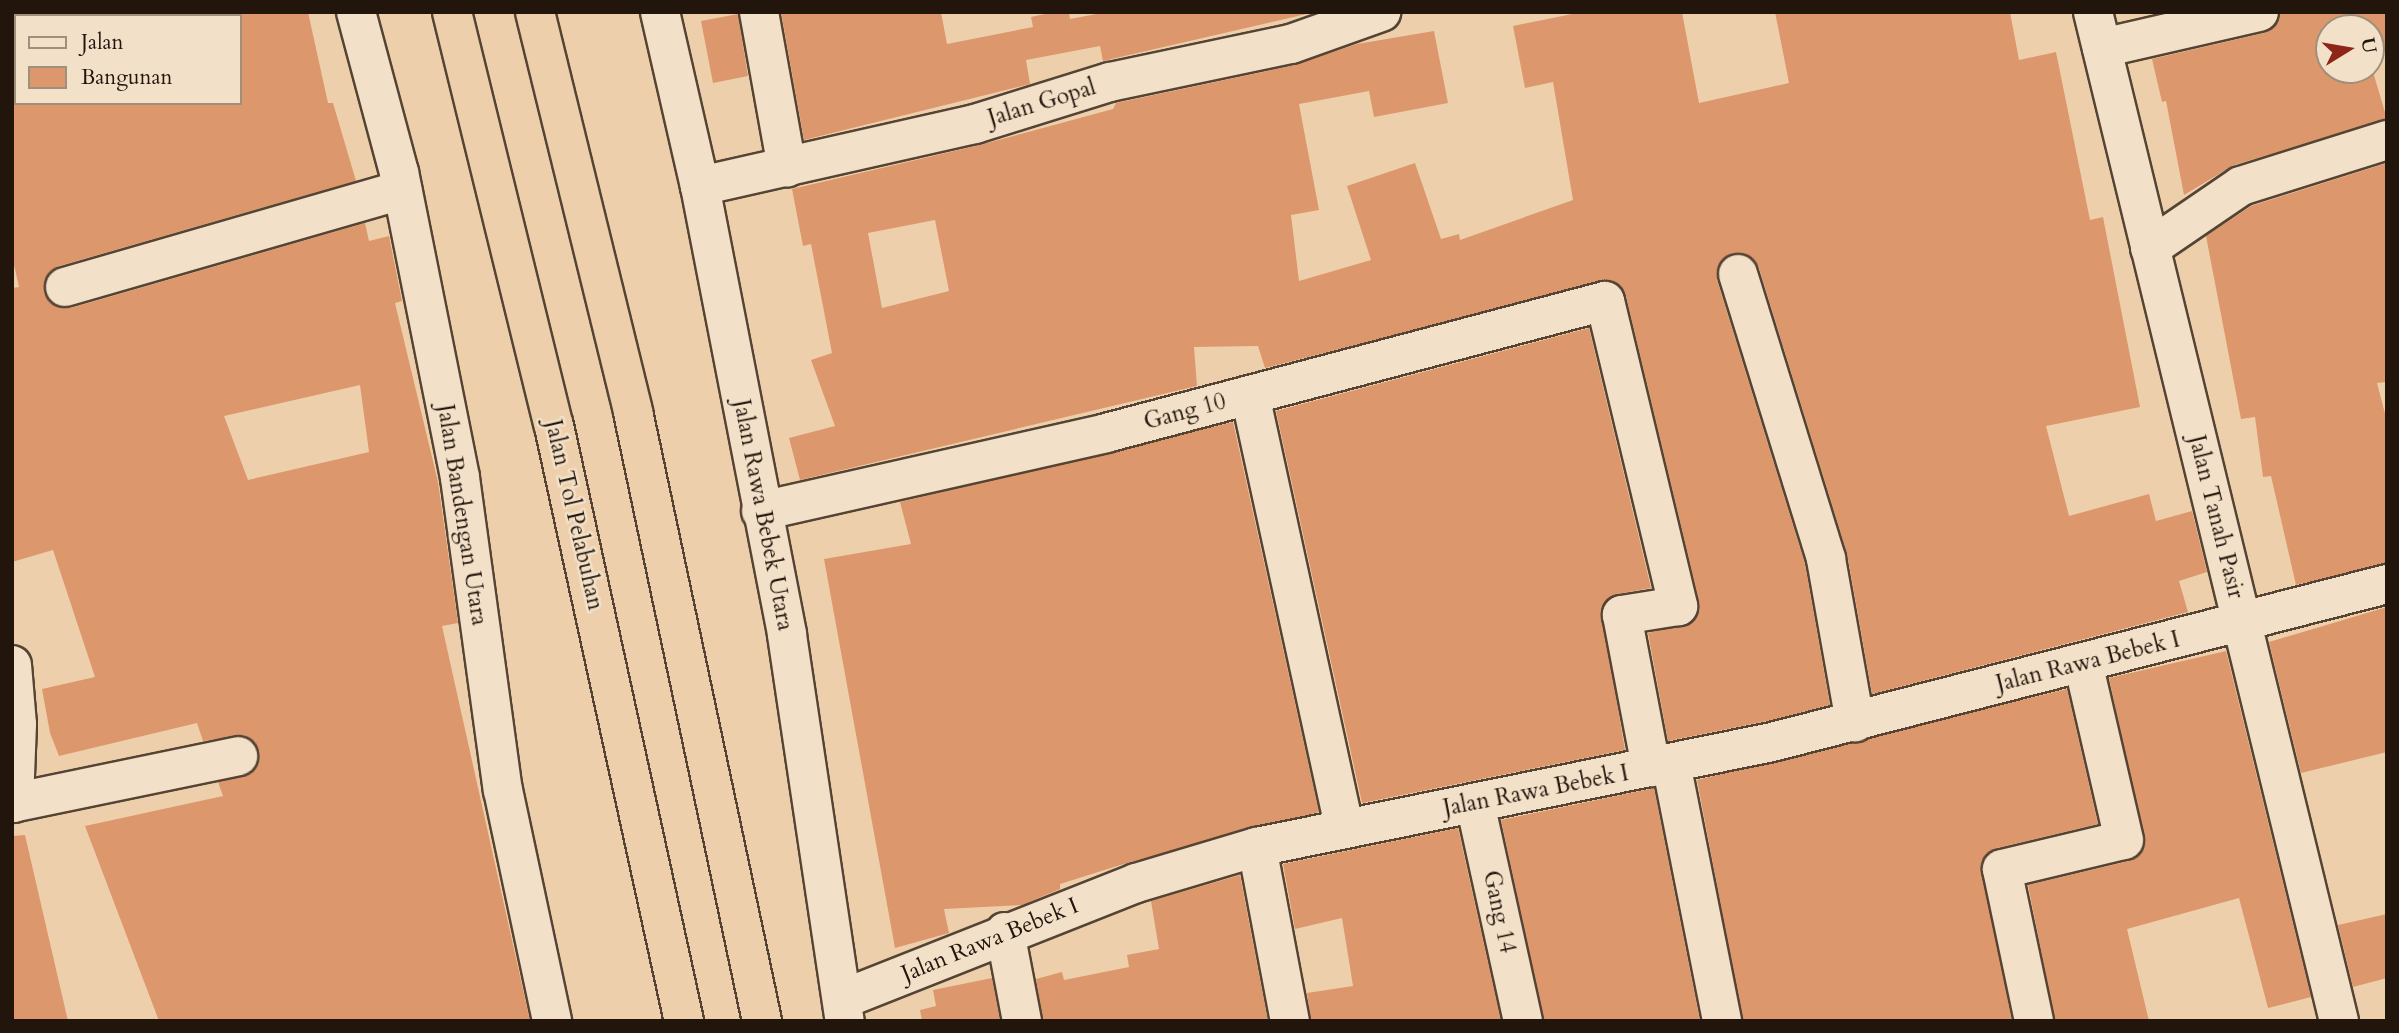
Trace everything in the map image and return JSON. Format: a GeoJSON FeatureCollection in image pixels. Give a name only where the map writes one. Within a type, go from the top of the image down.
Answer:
{"type":"FeatureCollection","features":[{"type":"Feature","properties":{"kind":"highway","name":"Jalan Tol Pelabuhan"},"geometry":{"type":"LineString","coordinates":[[452,12],[554,426],[684,1021]]}},
{"type":"Feature","properties":{"kind":"highway"},"geometry":{"type":"LineString","coordinates":[[535,12],[633,412],[762,1021]]}},
{"type":"Feature","properties":{"kind":"street","name":"Jalan Bandengan Utara"},"geometry":{"type":"LineString","coordinates":[[356,12],[402,190],[460,478],[503,790],[552,1021]]}},
{"type":"Feature","properties":{"kind":"street","name":"Jalan Rawa Bebek Utara"},"geometry":{"type":"LineString","coordinates":[[660,12],[700,187],[787,635],[844,1010]]}},
{"type":"Feature","properties":{"kind":"street"},"geometry":{"type":"LineString","coordinates":[[759,12],[787,168]]}},
{"type":"Feature","properties":{"kind":"street","name":"Jalan Gopal"},"geometry":{"type":"LineString","coordinates":[[700,187],[975,124],[1110,82],[1291,44],[1381,12]]}},
{"type":"Feature","properties":{"kind":"street"},"geometry":{"type":"LineString","coordinates":[[2098,30],[2259,12]]}},
{"type":"Feature","properties":{"kind":"street","name":"Jalan Tanah Pasir"},"geometry":{"type":"LineString","coordinates":[[2098,30],[2339,1021]]}},
{"type":"Feature","properties":{"kind":"street"},"geometry":{"type":"LineString","coordinates":[[2150,248],[2241,186],[2387,140]]}},
{"type":"Feature","properties":{"kind":"street"},"geometry":{"type":"LineString","coordinates":[[65,287],[402,190]]}},
{"type":"Feature","properties":{"kind":"street"},"geometry":{"type":"LineString","coordinates":[[1738,274],[1826,559],[1855,722]]}},
{"type":"Feature","properties":{"kind":"street","name":"Gang 10"},"geometry":{"type":"LineString","coordinates":[[761,511],[1250,395],[1605,301],[1678,606],[1622,615],[1661,765]]}},
{"type":"Feature","properties":{"kind":"street"},"geometry":{"type":"LineString","coordinates":[[1250,395],[1345,829]]}},
{"type":"Feature","properties":{"kind":"street","name":"Jalan Rawa Bebek I"},"geometry":{"type":"LineString","coordinates":[[844,1010],[1005,932],[1136,883],[1257,848],[1855,722],[2387,584]]}},
{"type":"Feature","properties":{"kind":"street"},"geometry":{"type":"LineString","coordinates":[[2034,1021],[2001,869],[2124,840],[2083,663]]}},
{"type":"Feature","properties":{"kind":"street"},"geometry":{"type":"LineString","coordinates":[[12,665],[18,724],[13,803],[238,756]]}},
{"type":"Feature","properties":{"kind":"street"},"geometry":{"type":"LineString","coordinates":[[1661,765],[1722,1021]]}},
{"type":"Feature","properties":{"kind":"street","name":"Gang 14"},"geometry":{"type":"LineString","coordinates":[[1475,803],[1523,1021]]}},
{"type":"Feature","properties":{"kind":"street"},"geometry":{"type":"LineString","coordinates":[[1257,848],[1290,1021]]}},
{"type":"Feature","properties":{"kind":"street"},"geometry":{"type":"LineString","coordinates":[[1005,932],[1022,1021]]}},
{"type":"Feature","properties":{"kind":"building"},"geometry":{"type":"Polygon","coordinates":[[[240,12],[308,12],[328,103],[333,103],[356,181],[59,266],[49,272],[44,292],[50,303],[71,308],[365,223],[369,241],[389,236],[402,301],[395,303],[438,482],[458,623],[442,626],[530,1021],[159,1021],[85,826],[223,796],[218,782],[252,773],[259,751],[244,735],[203,741],[197,723],[59,756],[50,733],[42,689],[95,677],[53,550],[12,562],[12,288],[19,287],[12,256],[12,103],[242,105],[240,12]],[[360,385],[224,416],[248,480],[369,452],[360,385]]]}},
{"type":"Feature","properties":{"kind":"building"},"geometry":{"type":"Polygon","coordinates":[[[781,12],[941,12],[947,44],[1033,27],[1031,17],[1054,12],[1069,12],[1070,19],[1107,12],[1315,12],[1103,61],[1100,46],[1026,60],[1030,84],[804,140],[781,12]]]}},
{"type":"Feature","properties":{"kind":"building"},"geometry":{"type":"Polygon","coordinates":[[[1582,12],[1682,12],[1699,103],[1789,83],[1775,12],[2010,12],[2019,60],[2056,52],[2090,220],[2103,217],[2140,407],[2046,426],[2069,516],[2149,494],[2156,521],[2192,511],[2207,572],[2179,581],[2188,612],[1872,694],[1847,553],[1759,268],[1742,253],[1722,260],[1717,280],[1805,564],[1830,705],[1767,721],[1668,741],[1648,633],[1692,623],[1699,601],[1626,296],[1610,280],[1265,368],[1258,346],[1194,347],[1197,386],[800,480],[789,438],[835,426],[811,360],[832,353],[811,244],[803,246],[792,189],[980,145],[1113,109],[1116,103],[1295,65],[1357,44],[1434,31],[1448,103],[1374,117],[1369,91],[1299,104],[1319,210],[1291,215],[1299,281],[1371,260],[1347,186],[1415,163],[1441,239],[1459,234],[1460,240],[1573,200],[1553,82],[1525,88],[1513,26],[1582,12]],[[935,220],[868,233],[882,308],[949,291],[935,220]]]}},
{"type":"Feature","properties":{"kind":"building"},"geometry":{"type":"Polygon","coordinates":[[[2280,12],[2387,12],[2385,52],[2385,14],[2315,14],[2315,84],[2377,84],[2387,119],[2234,165],[2184,195],[2166,101],[2162,102],[2152,59],[2264,33],[2274,27],[2280,12]]]}},
{"type":"Feature","properties":{"kind":"building"},"geometry":{"type":"Polygon","coordinates":[[[738,14],[748,76],[713,83],[701,21],[738,14]]]}},
{"type":"Feature","properties":{"kind":"building"},"geometry":{"type":"Polygon","coordinates":[[[2387,163],[2387,382],[2377,383],[2387,421],[2387,563],[2296,585],[2271,476],[2263,477],[2255,417],[2241,419],[2206,236],[2251,206],[2387,163]]]}},
{"type":"Feature","properties":{"kind":"building"},"geometry":{"type":"Polygon","coordinates":[[[1589,328],[1651,588],[1618,594],[1601,608],[1625,750],[1362,803],[1276,411],[1589,328]]]}},
{"type":"Feature","properties":{"kind":"building"},"geometry":{"type":"Polygon","coordinates":[[[1233,422],[1319,812],[1130,862],[1060,884],[1060,889],[1022,905],[944,909],[949,933],[895,948],[824,559],[911,544],[900,502],[1233,422]]]}},
{"type":"Feature","properties":{"kind":"building"},"geometry":{"type":"Polygon","coordinates":[[[2387,607],[2387,752],[2301,773],[2269,642],[2387,607]]]}},
{"type":"Feature","properties":{"kind":"building"},"geometry":{"type":"Polygon","coordinates":[[[2226,651],[2311,997],[2268,1008],[2239,898],[2127,929],[2149,1021],[2055,1021],[2028,885],[2129,861],[2145,846],[2109,678],[2226,651]]]}},
{"type":"Feature","properties":{"kind":"building"},"geometry":{"type":"Polygon","coordinates":[[[2067,689],[2098,824],[1997,848],[1981,863],[2012,1021],[1743,1021],[1697,780],[2067,689]]]}},
{"type":"Feature","properties":{"kind":"building"},"geometry":{"type":"Polygon","coordinates":[[[1654,788],[1700,1021],[1544,1021],[1501,820],[1654,788]]]}},
{"type":"Feature","properties":{"kind":"building"},"geometry":{"type":"Polygon","coordinates":[[[1458,828],[1501,1021],[1311,1021],[1307,993],[1353,986],[1342,918],[1295,929],[1283,864],[1458,828]]]}},
{"type":"Feature","properties":{"kind":"building"},"geometry":{"type":"Polygon","coordinates":[[[25,835],[68,1021],[12,1021],[12,836],[25,835]]]}},
{"type":"Feature","properties":{"kind":"building"},"geometry":{"type":"Polygon","coordinates":[[[1240,875],[1268,1021],[1043,1021],[1036,979],[1062,972],[1064,980],[1129,967],[1127,955],[1159,949],[1151,901],[1240,875]]]}},
{"type":"Feature","properties":{"kind":"building"},"geometry":{"type":"Polygon","coordinates":[[[2387,914],[2387,978],[2353,987],[2338,925],[2387,914]]]}},
{"type":"Feature","properties":{"kind":"building"},"geometry":{"type":"Polygon","coordinates":[[[992,978],[1000,1021],[922,1021],[920,1010],[936,1006],[933,990],[992,978]]]}}]}
